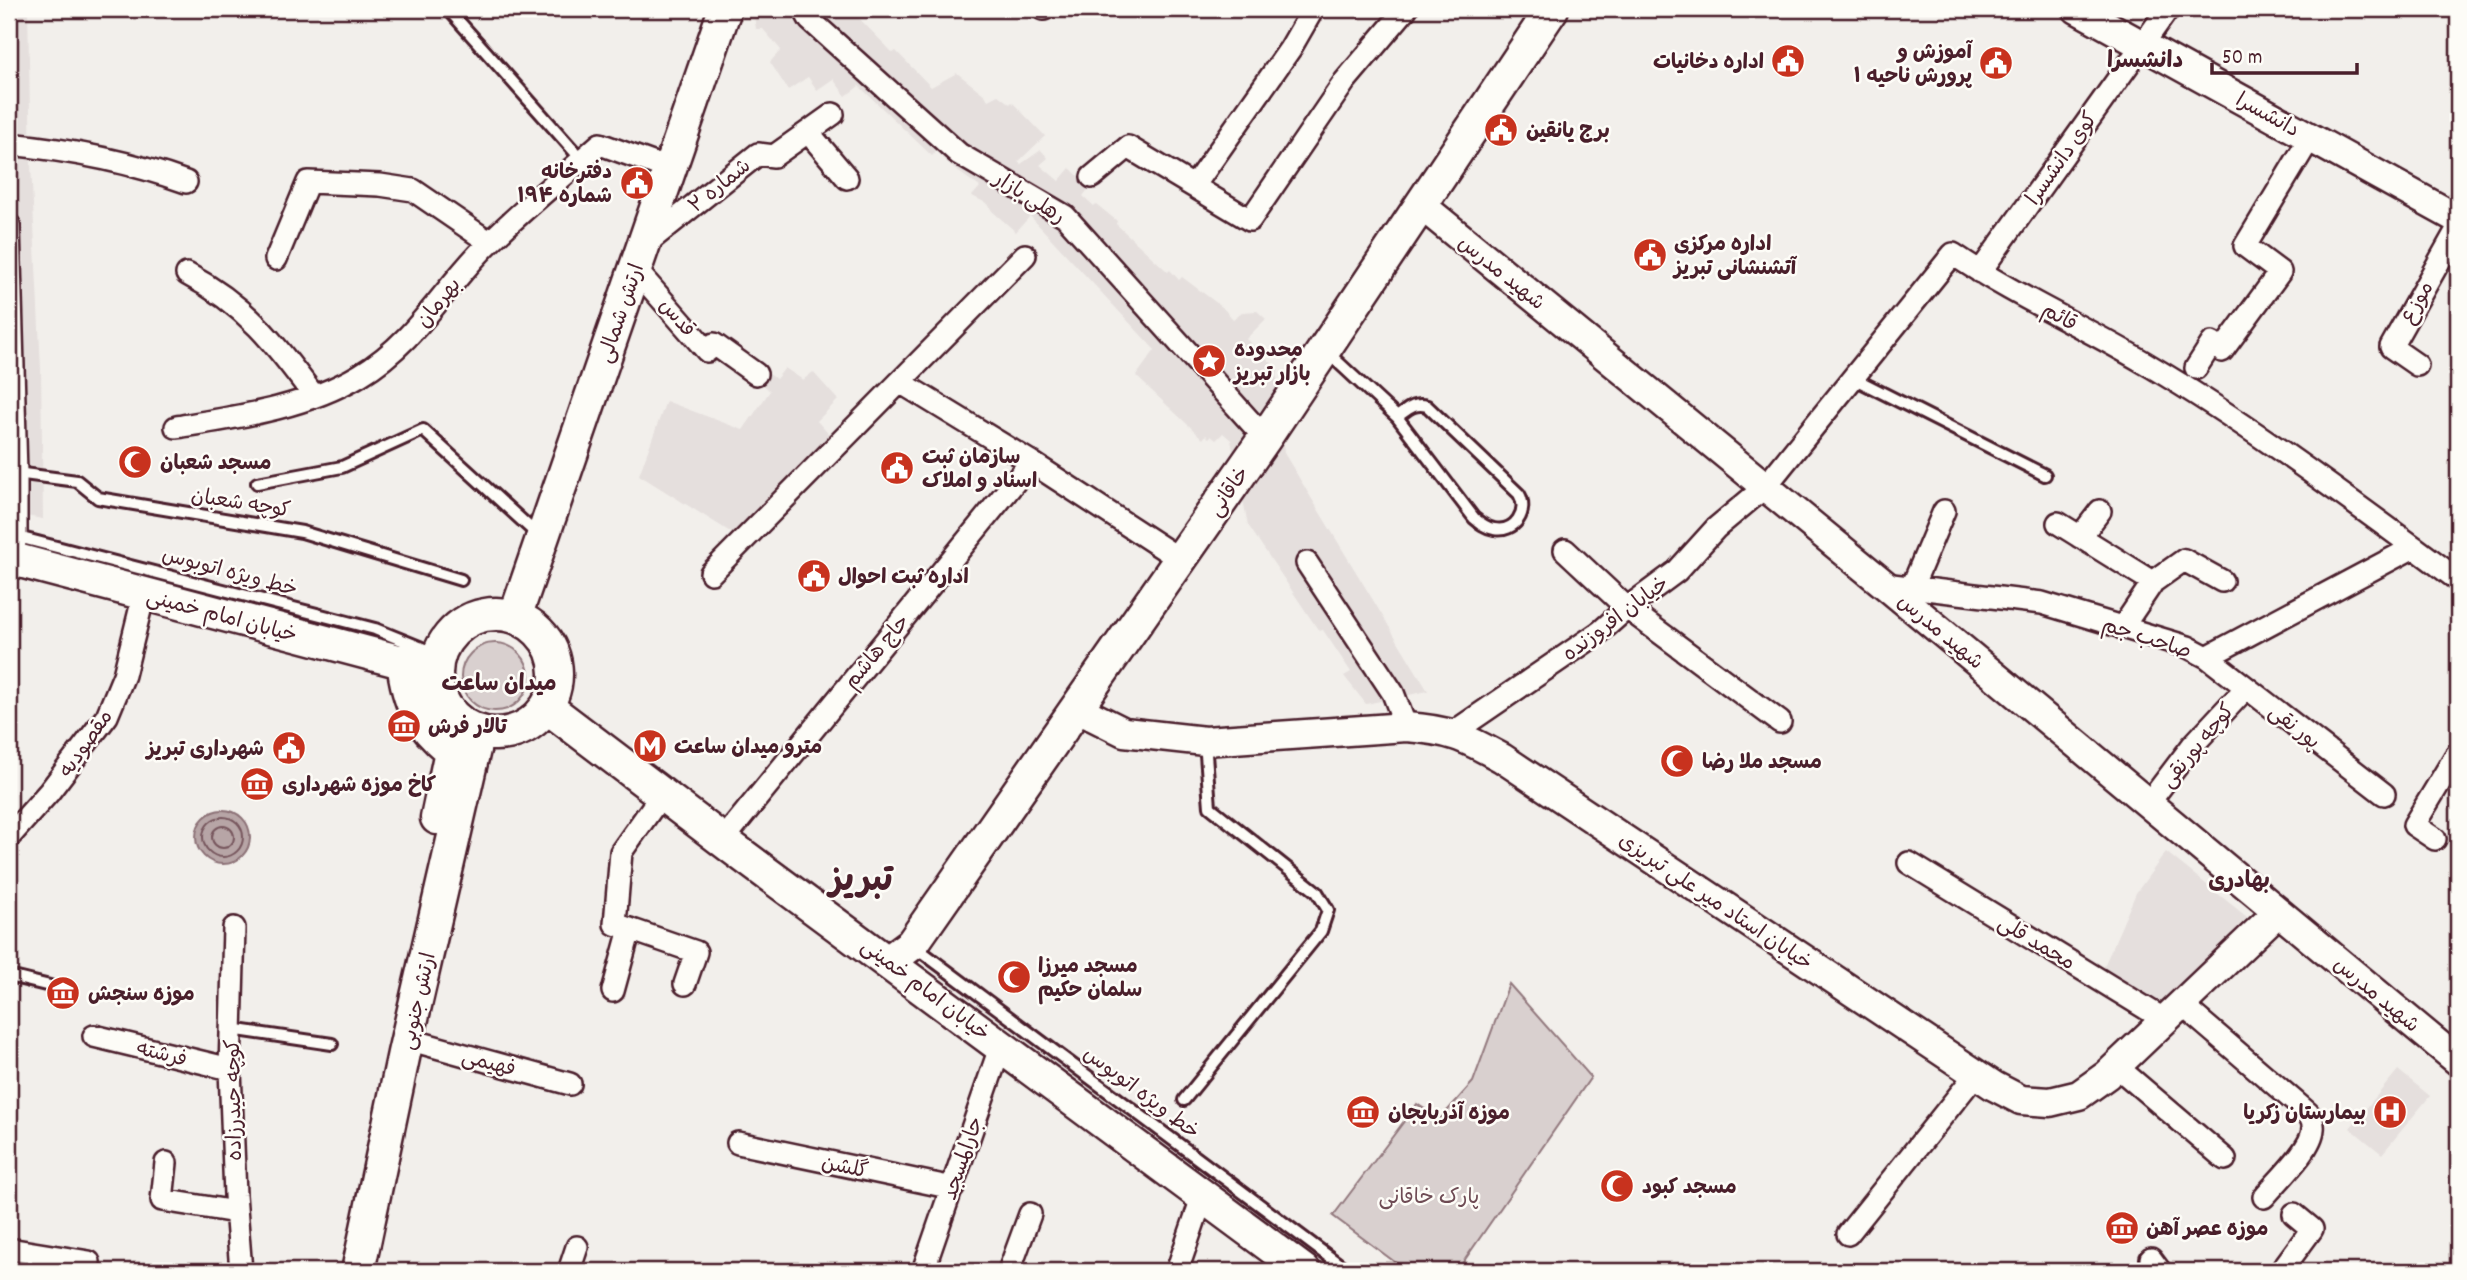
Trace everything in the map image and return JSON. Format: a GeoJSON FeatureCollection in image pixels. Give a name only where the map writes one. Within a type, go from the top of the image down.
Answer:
{"type":"FeatureCollection","features":[{"type":"Feature","properties":{"kind":"main road","name":"ارتش شمالی"},"geometry":{"type":"LineString","coordinates":[[515,617],[724,9]]}},
{"type":"Feature","properties":{"kind":"main road","name":"خاقانی"},"geometry":{"type":"LineString","coordinates":[[901,953],[1078,709],[1181,560],[1325,350],[1552,9]]}},
{"type":"Feature","properties":{"kind":"main road","name":"دانشسرا"},"geometry":{"type":"LineString","coordinates":[[2077,9],[2458,219]]}},
{"type":"Feature","properties":{"kind":"main road","name":"شهید مدرس"},"geometry":{"type":"LineString","coordinates":[[1421,205],[1884,584],[2458,1061]]}},
{"type":"Feature","properties":{"kind":"main road","name":"خیابان امام خمینی"},"geometry":{"type":"LineString","coordinates":[[11,547],[144,594],[403,661],[437,663]]}},
{"type":"Feature","properties":{"kind":"main road"},"geometry":{"type":"LineString","coordinates":[[484,615],[515,617],[530,624],[550,647],[556,662],[554,693],[537,719],[524,728],[509,733],[478,732],[452,715],[443,701],[437,687],[437,663],[446,641],[456,629],[469,621],[484,615]]}},
{"type":"Feature","properties":{"kind":"main road"},"geometry":{"type":"LineString","coordinates":[[403,661],[406,688],[418,718],[434,737],[451,751],[418,912],[426,964]]}},
{"type":"Feature","properties":{"kind":"main road","name":"خیابان امام خمینی"},"geometry":{"type":"LineString","coordinates":[[547,707],[723,840],[901,953],[1001,1045],[1304,1271]]}},
{"type":"Feature","properties":{"kind":"main road","name":"خیابان استاد میر علی تبریزی"},"geometry":{"type":"LineString","coordinates":[[1078,709],[1124,732],[1205,741],[1406,727],[1434,729],[1463,736],[1502,758],[1976,1074],[2021,1100],[2050,1102],[2079,1095],[2116,1066],[2278,912]]}},
{"type":"Feature","properties":{"kind":"main road","name":"ارتش جنوبی"},"geometry":{"type":"LineString","coordinates":[[358,1271],[407,1039],[478,732]]}},
{"type":"Feature","properties":{"kind":"street","name":"رهلی بازار"},"geometry":{"type":"LineString","coordinates":[[804,9],[810,20],[959,154],[1065,216],[1265,438]]}},
{"type":"Feature","properties":{"kind":"street"},"geometry":{"type":"LineString","coordinates":[[1194,186],[1290,49],[1313,9]]}},
{"type":"Feature","properties":{"kind":"street"},"geometry":{"type":"LineString","coordinates":[[1092,177],[1128,147],[1250,220],[1345,81],[1406,9]]}},
{"type":"Feature","properties":{"kind":"street","name":"کوی دانشسرا"},"geometry":{"type":"LineString","coordinates":[[1980,272],[2168,9]]}},
{"type":"Feature","properties":{"kind":"street","name":"شماره ۲"},"geometry":{"type":"LineString","coordinates":[[639,258],[758,154],[774,156],[833,114]]}},
{"type":"Feature","properties":{"kind":"street"},"geometry":{"type":"LineString","coordinates":[[808,132],[847,178]]}},
{"type":"Feature","properties":{"kind":"street"},"geometry":{"type":"LineString","coordinates":[[2196,368],[2212,343],[2222,351],[2280,272],[2245,246],[2310,138]]}},
{"type":"Feature","properties":{"kind":"street"},"geometry":{"type":"LineString","coordinates":[[9,144],[106,158],[141,166],[186,182]]}},
{"type":"Feature","properties":{"kind":"street","name":"بهرمان"},"geometry":{"type":"LineString","coordinates":[[176,427],[246,416],[314,396],[352,380],[389,355],[419,327],[489,242],[600,144],[669,169]]}},
{"type":"Feature","properties":{"kind":"street"},"geometry":{"type":"LineString","coordinates":[[275,259],[308,182],[380,185],[414,190],[489,242]]}},
{"type":"Feature","properties":{"kind":"street"},"geometry":{"type":"LineString","coordinates":[[9,225],[16,473],[11,547]]}},
{"type":"Feature","properties":{"kind":"street","name":"موزع"},"geometry":{"type":"LineString","coordinates":[[2417,365],[2391,347],[2458,228]]}},
{"type":"Feature","properties":{"kind":"street","name":"قائم"},"geometry":{"type":"LineString","coordinates":[[1765,487],[1953,254],[1980,272],[2149,365],[2253,430],[2414,547]]}},
{"type":"Feature","properties":{"kind":"street"},"geometry":{"type":"LineString","coordinates":[[711,573],[1025,255]]}},
{"type":"Feature","properties":{"kind":"street","name":"قدس"},"geometry":{"type":"LineString","coordinates":[[639,258],[707,351],[714,344],[756,374]]}},
{"type":"Feature","properties":{"kind":"street"},"geometry":{"type":"LineString","coordinates":[[187,274],[224,295],[256,324],[281,351],[314,396]]}},
{"type":"Feature","properties":{"kind":"street"},"geometry":{"type":"LineString","coordinates":[[900,382],[1181,560]]}},
{"type":"Feature","properties":{"kind":"street","name":"حاج هاشم"},"geometry":{"type":"LineString","coordinates":[[723,840],[1031,463]]}},
{"type":"Feature","properties":{"kind":"street","name":"خیابان افروزنده"},"geometry":{"type":"LineString","coordinates":[[1451,734],[1600,632],[1677,571],[1716,528],[1765,487]]}},
{"type":"Feature","properties":{"kind":"street"},"geometry":{"type":"LineString","coordinates":[[1912,587],[1944,511]]}},
{"type":"Feature","properties":{"kind":"street"},"geometry":{"type":"LineString","coordinates":[[2080,537],[2099,511]]}},
{"type":"Feature","properties":{"kind":"street"},"geometry":{"type":"LineString","coordinates":[[2058,523],[2153,582]]}},
{"type":"Feature","properties":{"kind":"street"},"geometry":{"type":"LineString","coordinates":[[2414,547],[2458,580]]}},
{"type":"Feature","properties":{"kind":"street","name":"صاحب جم"},"geometry":{"type":"LineString","coordinates":[[1884,584],[2042,603],[2188,648],[2207,657],[2414,547]]}},
{"type":"Feature","properties":{"kind":"street"},"geometry":{"type":"LineString","coordinates":[[1566,550],[1627,608],[1780,722]]}},
{"type":"Feature","properties":{"kind":"street"},"geometry":{"type":"LineString","coordinates":[[2122,628],[2153,582],[2184,560],[2222,581]]}},
{"type":"Feature","properties":{"kind":"street"},"geometry":{"type":"LineString","coordinates":[[1307,563],[1393,693],[1406,727]]}},
{"type":"Feature","properties":{"kind":"street","name":"مقصودیه"},"geometry":{"type":"LineString","coordinates":[[9,836],[49,792],[107,716],[124,676],[144,594]]}},
{"type":"Feature","properties":{"kind":"street","name":"پور نقی"},"geometry":{"type":"LineString","coordinates":[[2207,657],[2384,794]]}},
{"type":"Feature","properties":{"kind":"street","name":"کوچه پورنقی"},"geometry":{"type":"LineString","coordinates":[[2148,804],[2192,746],[2246,688]]}},
{"type":"Feature","properties":{"kind":"street"},"geometry":{"type":"LineString","coordinates":[[2435,839],[2414,825],[2458,752]]}},
{"type":"Feature","properties":{"kind":"street"},"geometry":{"type":"LineString","coordinates":[[662,794],[621,852],[615,924],[696,952],[685,984]]}},
{"type":"Feature","properties":{"kind":"street","name":"محمد قلی"},"geometry":{"type":"LineString","coordinates":[[1909,863],[2173,1012],[2308,1113],[2313,1131],[2306,1146],[2264,1197]]}},
{"type":"Feature","properties":{"kind":"street","name":"کوچه حیدرزاده"},"geometry":{"type":"LineString","coordinates":[[234,928],[230,1069],[236,1212],[242,1271]]}},
{"type":"Feature","properties":{"kind":"street"},"geometry":{"type":"LineString","coordinates":[[613,991],[630,929]]}},
{"type":"Feature","properties":{"kind":"street","name":"فرشته"},"geometry":{"type":"LineString","coordinates":[[94,1036],[230,1069]]}},
{"type":"Feature","properties":{"kind":"street","name":"فهیمی"},"geometry":{"type":"LineString","coordinates":[[407,1039],[570,1084]]}},
{"type":"Feature","properties":{"kind":"street","name":"جارالمسجد"},"geometry":{"type":"LineString","coordinates":[[923,1271],[1001,1045]]}},
{"type":"Feature","properties":{"kind":"street"},"geometry":{"type":"LineString","coordinates":[[2116,1066],[2225,1159]]}},
{"type":"Feature","properties":{"kind":"street"},"geometry":{"type":"LineString","coordinates":[[1848,1234],[1976,1074]]}},
{"type":"Feature","properties":{"kind":"street","name":"گلشن"},"geometry":{"type":"LineString","coordinates":[[738,1143],[953,1188]]}},
{"type":"Feature","properties":{"kind":"street"},"geometry":{"type":"LineString","coordinates":[[166,1163],[162,1200],[236,1212]]}},
{"type":"Feature","properties":{"kind":"street"},"geometry":{"type":"LineString","coordinates":[[1177,1271],[1203,1195]]}},
{"type":"Feature","properties":{"kind":"street"},"geometry":{"type":"LineString","coordinates":[[1009,1271],[1030,1214]]}},
{"type":"Feature","properties":{"kind":"street"},"geometry":{"type":"LineString","coordinates":[[2281,1271],[2312,1229],[2294,1214]]}},
{"type":"Feature","properties":{"kind":"street"},"geometry":{"type":"LineString","coordinates":[[569,1271],[577,1247]]}},
{"type":"Feature","properties":{"kind":"street"},"geometry":{"type":"LineString","coordinates":[[9,1249],[89,1262]]}},
{"type":"Feature","properties":{"kind":"lane"},"geometry":{"type":"LineString","coordinates":[[448,9],[582,160]]}},
{"type":"Feature","properties":{"kind":"lane"},"geometry":{"type":"LineString","coordinates":[[1325,350],[1397,417],[1474,518],[1497,530],[1507,528],[1518,521],[1524,503],[1520,495],[1427,406],[1413,405],[1397,417]]}},
{"type":"Feature","properties":{"kind":"lane"},"geometry":{"type":"LineString","coordinates":[[1853,378],[2045,475]]}},
{"type":"Feature","properties":{"kind":"lane"},"geometry":{"type":"LineString","coordinates":[[257,484],[342,467],[423,430],[542,538]]}},
{"type":"Feature","properties":{"kind":"lane","name":"کوچه شعبان"},"geometry":{"type":"LineString","coordinates":[[16,473],[77,481],[98,498],[302,532],[461,580]]}},
{"type":"Feature","properties":{"kind":"lane","name":"خط ویژه اتوبوس"},"geometry":{"type":"LineString","coordinates":[[11,547],[375,629],[437,663]]}},
{"type":"Feature","properties":{"kind":"lane"},"geometry":{"type":"LineString","coordinates":[[1184,1100],[1321,931],[1328,910],[1317,892],[1210,807],[1205,741]]}},
{"type":"Feature","properties":{"kind":"lane","name":"خط ویژه اتوبوس"},"geometry":{"type":"LineString","coordinates":[[901,953],[1348,1271]]}},
{"type":"Feature","properties":{"kind":"lane"},"geometry":{"type":"LineString","coordinates":[[9,976],[50,986]]}},
{"type":"Feature","properties":{"kind":"lane"},"geometry":{"type":"LineString","coordinates":[[231,1029],[332,1044]]}},
{"type":"Feature","properties":{"kind":"shaded area"},"geometry":{"type":"Polygon","coordinates":[[[9,9],[28,9],[31,164],[41,369],[43,519],[9,513],[9,9]]]}},
{"type":"Feature","properties":{"kind":"shaded area","name":"محدوده بازار تبریز"},"geometry":{"type":"Polygon","coordinates":[[[753,9],[850,9],[931,87],[957,73],[988,100],[998,95],[1010,104],[1012,102],[1045,136],[1018,162],[1021,164],[1041,150],[1048,158],[1040,165],[1059,181],[1070,168],[1090,187],[1083,196],[1117,221],[1116,224],[1168,272],[1170,270],[1179,280],[1182,277],[1222,307],[1233,319],[1242,312],[1257,311],[1266,319],[1246,339],[1278,369],[1284,453],[1428,691],[1366,704],[1344,676],[1351,672],[1323,630],[1319,631],[1248,525],[1231,440],[1223,433],[1216,440],[1206,435],[1203,439],[1136,376],[1155,350],[1030,216],[1016,232],[992,211],[988,204],[972,196],[980,187],[953,168],[936,151],[932,156],[859,86],[846,96],[833,79],[817,90],[808,77],[788,90],[770,62],[781,50],[763,29],[756,29],[753,9]]]}},
{"type":"Feature","properties":{"kind":"shaded area"},"geometry":{"type":"Polygon","coordinates":[[[785,368],[803,380],[813,372],[838,400],[817,421],[833,439],[740,538],[639,475],[666,401],[743,430],[770,391],[756,378],[764,370],[776,379],[785,368]]]}},
{"type":"Feature","properties":{"kind":"shaded area"},"geometry":{"type":"Polygon","coordinates":[[[2166,852],[2247,917],[2164,1009],[2102,971],[2136,893],[2166,852]]]}},
{"type":"Feature","properties":{"kind":"shaded area","name":"بیمارستان زکریا"},"geometry":{"type":"Polygon","coordinates":[[[2398,1070],[2430,1096],[2382,1154],[2350,1128],[2398,1070]]]}},
{"type":"Feature","properties":{"kind":"green space"},"geometry":{"type":"Polygon","coordinates":[[[495,643],[508,645],[519,653],[527,664],[527,690],[519,701],[508,709],[495,711],[482,709],[471,701],[463,690],[461,677],[463,664],[471,653],[482,645],[495,643]]]}},
{"type":"Feature","properties":{"kind":"green space","name":"پارک خاقانی"},"geometry":{"type":"Polygon","coordinates":[[[1509,984],[1591,1077],[1457,1271],[1407,1271],[1333,1216],[1417,1104],[1440,1119],[1473,1082],[1509,984]]]}},
{"type":"Feature","properties":{"kind":"water"},"geometry":{"type":"Polygon","coordinates":[[[223,810],[242,818],[250,837],[242,856],[223,864],[204,856],[196,837],[204,818],[223,810]]]}},
{"type":"Feature","properties":{"kind":"place","name":"اداره دخانیات"},"geometry":{"type":"Point","coordinates":[1788,61]}},
{"type":"Feature","properties":{"kind":"place","name":"آموزش و پرورش ناحیه ۱"},"geometry":{"type":"Point","coordinates":[1996,63]}},
{"type":"Feature","properties":{"kind":"place","name":"برج یانقین"},"geometry":{"type":"Point","coordinates":[1501,130]}},
{"type":"Feature","properties":{"kind":"place","name":"دفترخانه شماره ۱۹۴"},"geometry":{"type":"Point","coordinates":[637,183]}},
{"type":"Feature","properties":{"kind":"place","name":"اداره مرکزی آتشنشانی تبریز"},"geometry":{"type":"Point","coordinates":[1650,255]}},
{"type":"Feature","properties":{"kind":"place","name":"محدوده بازار تبریز"},"geometry":{"type":"Point","coordinates":[1209,361]}},
{"type":"Feature","properties":{"kind":"place","name":"مسجد شعبان"},"geometry":{"type":"Point","coordinates":[135,462]}},
{"type":"Feature","properties":{"kind":"place","name":"سازمان ثبت اسناد و املاک"},"geometry":{"type":"Point","coordinates":[897,468]}},
{"type":"Feature","properties":{"kind":"place","name":"اداره ثبت احوال"},"geometry":{"type":"Point","coordinates":[814,576]}},
{"type":"Feature","properties":{"kind":"place","name":"تالار فرش"},"geometry":{"type":"Point","coordinates":[404,726]}},
{"type":"Feature","properties":{"kind":"place","name":"مترو میدان ساعت"},"geometry":{"type":"Point","coordinates":[650,746]}},
{"type":"Feature","properties":{"kind":"place","name":"شهرداری تبریز"},"geometry":{"type":"Point","coordinates":[289,748]}},
{"type":"Feature","properties":{"kind":"place","name":"مسجد ملا رضا"},"geometry":{"type":"Point","coordinates":[1677,761]}},
{"type":"Feature","properties":{"kind":"place","name":"کاخ موزه شهرداری"},"geometry":{"type":"Point","coordinates":[257,784]}},
{"type":"Feature","properties":{"kind":"place","name":"مسجد میرزا سلمان حکیم"},"geometry":{"type":"Point","coordinates":[1014,977]}},
{"type":"Feature","properties":{"kind":"place","name":"موزه سنجش"},"geometry":{"type":"Point","coordinates":[63,993]}},
{"type":"Feature","properties":{"kind":"place","name":"موزه آذربایجان"},"geometry":{"type":"Point","coordinates":[1363,1112]}},
{"type":"Feature","properties":{"kind":"place","name":"بیمارستان زکریا"},"geometry":{"type":"Point","coordinates":[2390,1112]}},
{"type":"Feature","properties":{"kind":"place","name":"مسجد کبود"},"geometry":{"type":"Point","coordinates":[1617,1186]}},
{"type":"Feature","properties":{"kind":"place","name":"موزه عصر آهن"},"geometry":{"type":"Point","coordinates":[2122,1228]}},
{"type":"Feature","properties":{"kind":"district","name":"دانشسرا"},"geometry":{"type":"Point","coordinates":[2145,59]}},
{"type":"Feature","properties":{"kind":"district","name":"میدان ساعت"},"geometry":{"type":"Point","coordinates":[499,682]}},
{"type":"Feature","properties":{"kind":"district","name":"تبریز"},"geometry":{"type":"Point","coordinates":[861,878]}},
{"type":"Feature","properties":{"kind":"district","name":"بهادری"},"geometry":{"type":"Point","coordinates":[2239,879]}}]}
